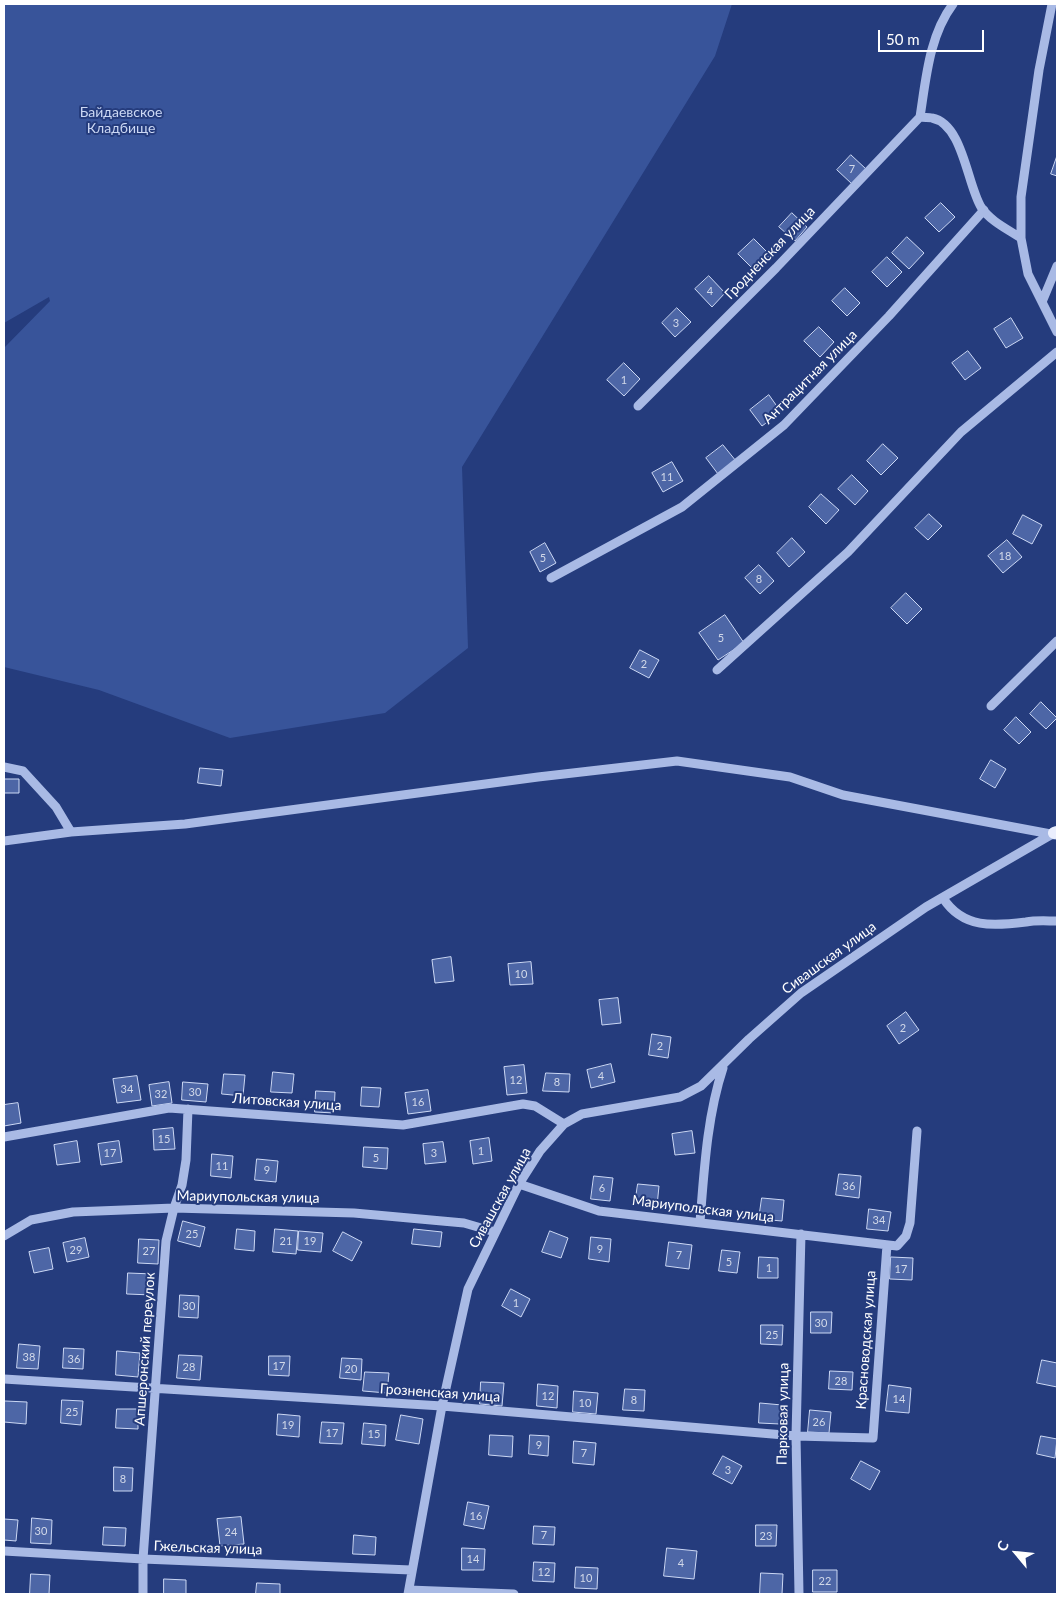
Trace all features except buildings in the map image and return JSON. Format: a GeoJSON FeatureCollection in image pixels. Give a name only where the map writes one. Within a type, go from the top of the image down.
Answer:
{"type":"FeatureCollection","features":[{"type":"Feature","properties":{"kind":"street"},"geometry":{"type":"LineString","coordinates":[[953,4],[947,11],[929,62],[920,117],[932,118],[941,122],[951,131],[963,156],[976,197],[984,210],[990,217],[1021,238]]}},
{"type":"Feature","properties":{"kind":"street"},"geometry":{"type":"LineString","coordinates":[[1052,4],[1039,70],[1021,197],[1021,238],[1028,274],[1057,332]]}},
{"type":"Feature","properties":{"kind":"street","name":"Гродненская улица"},"geometry":{"type":"LineString","coordinates":[[638,406],[776,268],[920,117]]}},
{"type":"Feature","properties":{"kind":"street","name":"Антрацитная улица"},"geometry":{"type":"LineString","coordinates":[[551,578],[682,507],[784,425],[889,316],[984,210]]}},
{"type":"Feature","properties":{"kind":"street"},"geometry":{"type":"LineString","coordinates":[[1042,302],[1057,266]]}},
{"type":"Feature","properties":{"kind":"street"},"geometry":{"type":"LineString","coordinates":[[717,670],[848,552],[961,432],[1057,352]]}},
{"type":"Feature","properties":{"kind":"street"},"geometry":{"type":"LineString","coordinates":[[991,706],[1057,641]]}},
{"type":"Feature","properties":{"kind":"street"},"geometry":{"type":"LineString","coordinates":[[4,841],[71,832],[185,824],[538,777],[677,761],[790,777],[843,795],[1056,834]]}},
{"type":"Feature","properties":{"kind":"street"},"geometry":{"type":"LineString","coordinates":[[4,767],[23,771],[56,807],[71,832]]}},
{"type":"Feature","properties":{"kind":"street","name":"Сивашская улица"},"geometry":{"type":"LineString","coordinates":[[408,1592],[442,1406],[468,1289],[519,1184],[540,1151],[564,1124],[582,1114],[680,1097],[701,1086],[724,1066],[749,1039],[801,993],[926,907],[1056,834]]}},
{"type":"Feature","properties":{"kind":"street"},"geometry":{"type":"LineString","coordinates":[[943,898],[950,908],[975,923],[1009,925],[1028,921],[1057,921]]}},
{"type":"Feature","properties":{"kind":"street"},"geometry":{"type":"LineString","coordinates":[[700,1222],[704,1175],[716,1090],[724,1066]]}},
{"type":"Feature","properties":{"kind":"street","name":"Литовская улица"},"geometry":{"type":"LineString","coordinates":[[4,1137],[169,1108],[403,1125],[524,1104],[535,1106],[564,1124]]}},
{"type":"Feature","properties":{"kind":"street","name":"Апшеронский переулок"},"geometry":{"type":"LineString","coordinates":[[143,1594],[166,1241],[185,1168],[188,1109]]}},
{"type":"Feature","properties":{"kind":"street"},"geometry":{"type":"LineString","coordinates":[[887,1245],[897,1246],[906,1236],[910,1224],[918,1131]]}},
{"type":"Feature","properties":{"kind":"street","name":"Мариупольская улица"},"geometry":{"type":"LineString","coordinates":[[519,1184],[599,1210],[887,1245]]}},
{"type":"Feature","properties":{"kind":"street","name":"Мариупольская улица"},"geometry":{"type":"LineString","coordinates":[[4,1236],[31,1220],[73,1212],[174,1208],[354,1213],[464,1224],[495,1232]]}},
{"type":"Feature","properties":{"kind":"street","name":"Парковая улица"},"geometry":{"type":"LineString","coordinates":[[799,1594],[796,1436],[801,1234]]}},
{"type":"Feature","properties":{"kind":"street","name":"Красноводская улица"},"geometry":{"type":"LineString","coordinates":[[873,1438],[887,1245]]}},
{"type":"Feature","properties":{"kind":"street","name":"Грозненская улица"},"geometry":{"type":"LineString","coordinates":[[4,1379],[442,1406],[796,1436],[873,1438]]}},
{"type":"Feature","properties":{"kind":"street","name":"Гжельская улица"},"geometry":{"type":"LineString","coordinates":[[4,1551],[411,1570]]}},
{"type":"Feature","properties":{"kind":"street"},"geometry":{"type":"LineString","coordinates":[[408,1592],[514,1594]]}},
{"type":"Feature","properties":{"kind":"green space","name":"Байдаевское Кладбище"},"geometry":{"type":"Polygon","coordinates":[[[4,4],[732,4],[715,56],[462,467],[468,648],[385,713],[230,738],[99,690],[4,667],[4,348],[50,301],[49,297],[4,323],[4,4]]]}}]}
